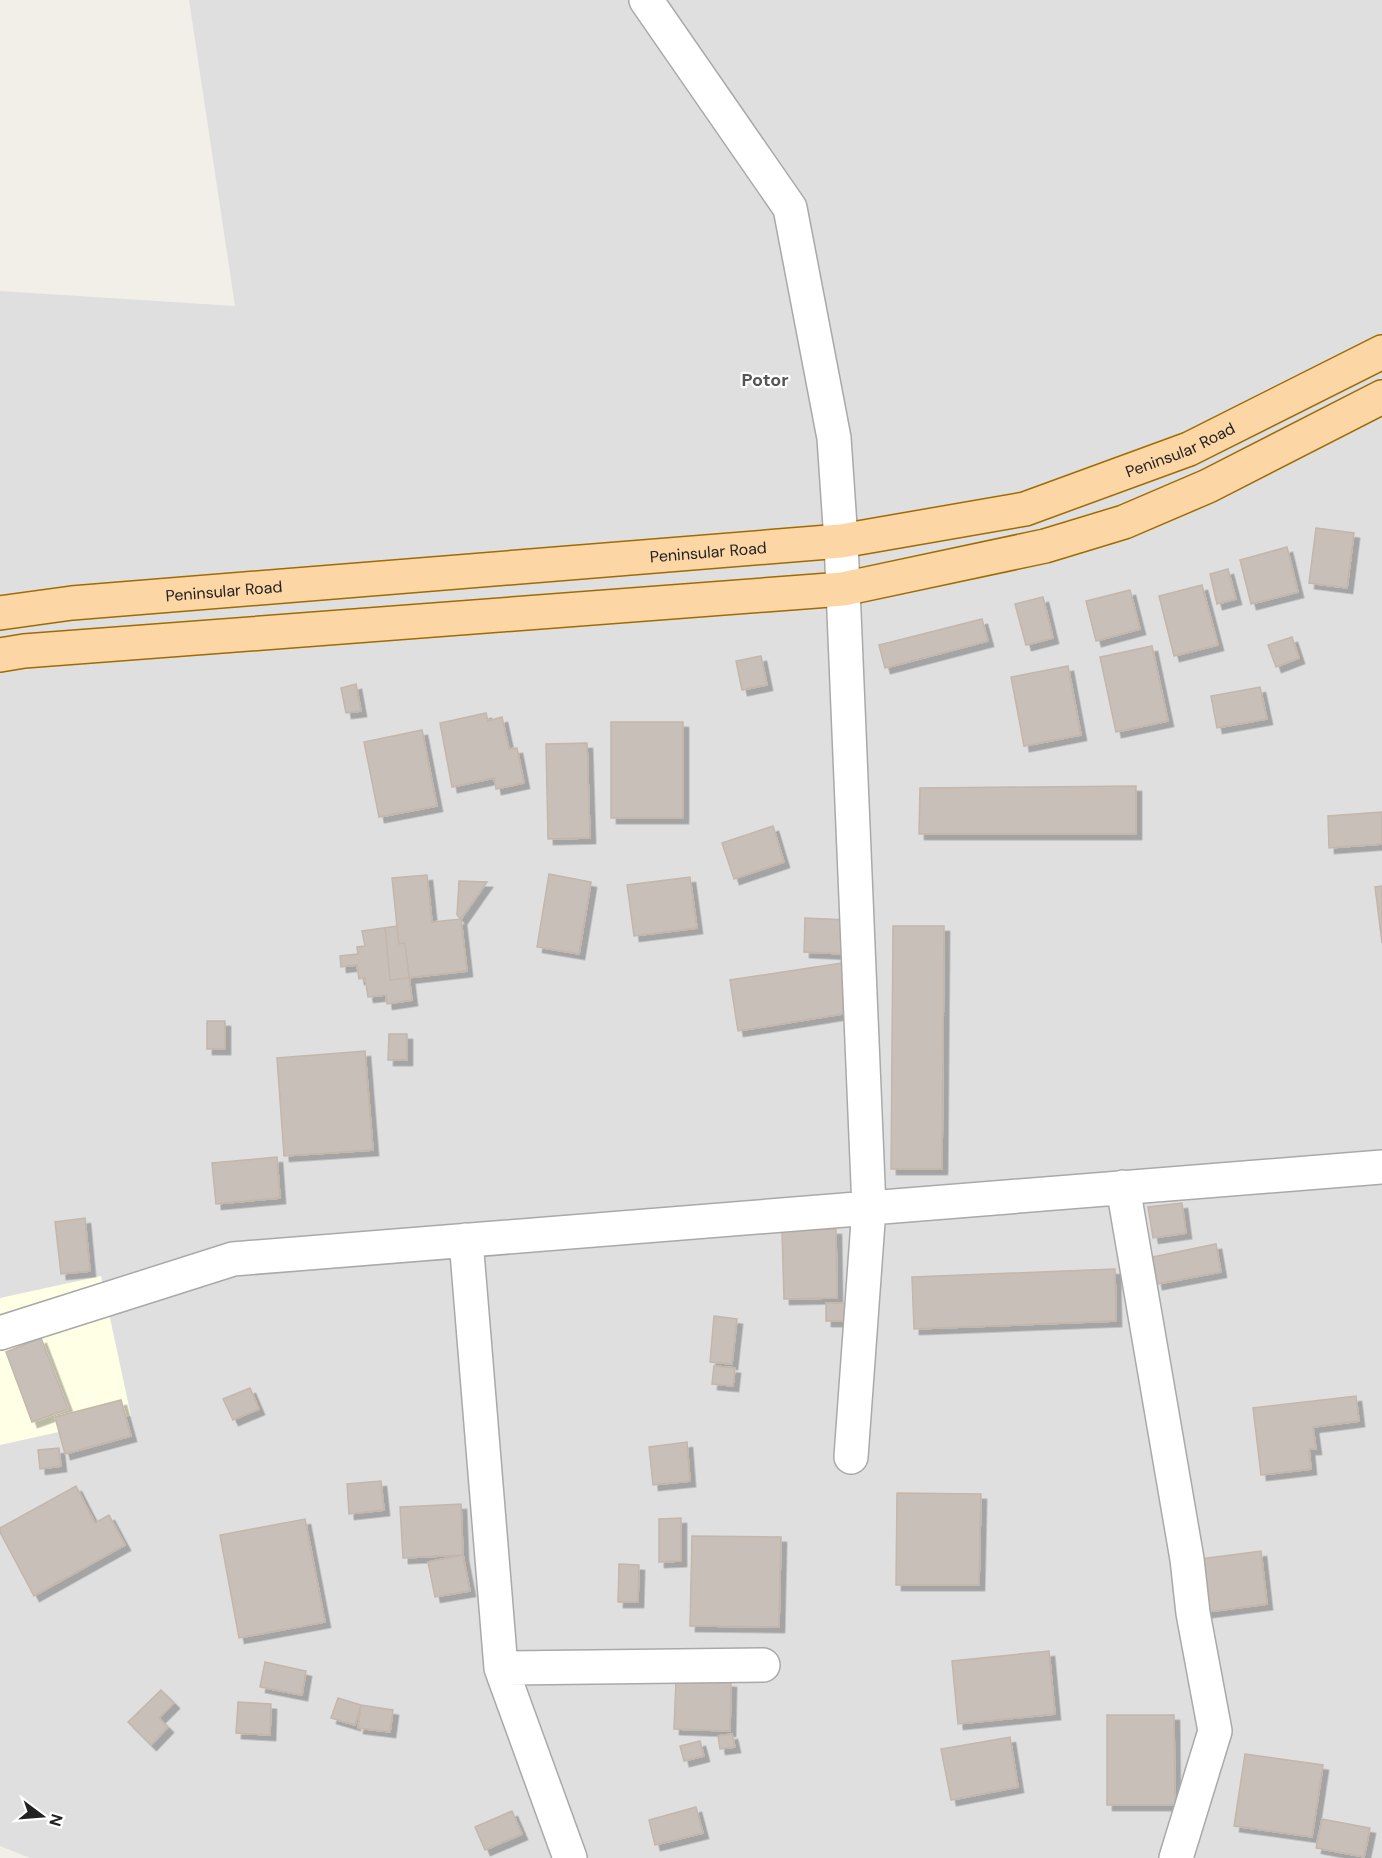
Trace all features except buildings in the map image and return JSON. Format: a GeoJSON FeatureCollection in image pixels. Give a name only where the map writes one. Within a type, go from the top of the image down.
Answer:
{"type":"FeatureCollection","features":[{"type":"Feature","properties":{"kind":"main road","name":"Peninsular Road"},"geometry":{"type":"LineString","coordinates":[[0,612],[72,603],[841,541],[1025,509],[1189,449],[1382,352]]}},
{"type":"Feature","properties":{"kind":"main road"},"geometry":{"type":"LineString","coordinates":[[8,657],[843,590],[1045,546],[1124,522],[1208,486],[1382,398]]}},
{"type":"Feature","properties":{"kind":"street"},"geometry":{"type":"LineString","coordinates":[[646,0],[790,208],[834,438],[841,541],[869,1208],[851,1457]]}},
{"type":"Feature","properties":{"kind":"street"},"geometry":{"type":"LineString","coordinates":[[0,1333],[233,1258],[1382,1167]]}},
{"type":"Feature","properties":{"kind":"street"},"geometry":{"type":"LineString","coordinates":[[1123,1187],[1185,1547],[1193,1613],[1215,1731],[1176,1858]]}},
{"type":"Feature","properties":{"kind":"street"},"geometry":{"type":"LineString","coordinates":[[466,1240],[501,1668],[570,1858]]}},
{"type":"Feature","properties":{"kind":"street"},"geometry":{"type":"LineString","coordinates":[[501,1668],[764,1665]]}},
{"type":"Feature","properties":{"kind":"shaded area"},"geometry":{"type":"Polygon","coordinates":[[[189,0],[1382,0],[1382,1858],[30,1858],[0,1846],[0,291],[235,306],[189,0]]]}},
{"type":"Feature","properties":{"kind":"shaded area"},"geometry":{"type":"Polygon","coordinates":[[[101,1276],[131,1416],[0,1445],[0,1298],[101,1276]]]}},
{"type":"Feature","properties":{"kind":"district","name":"Potor"},"geometry":{"type":"Point","coordinates":[765,380]}}]}
